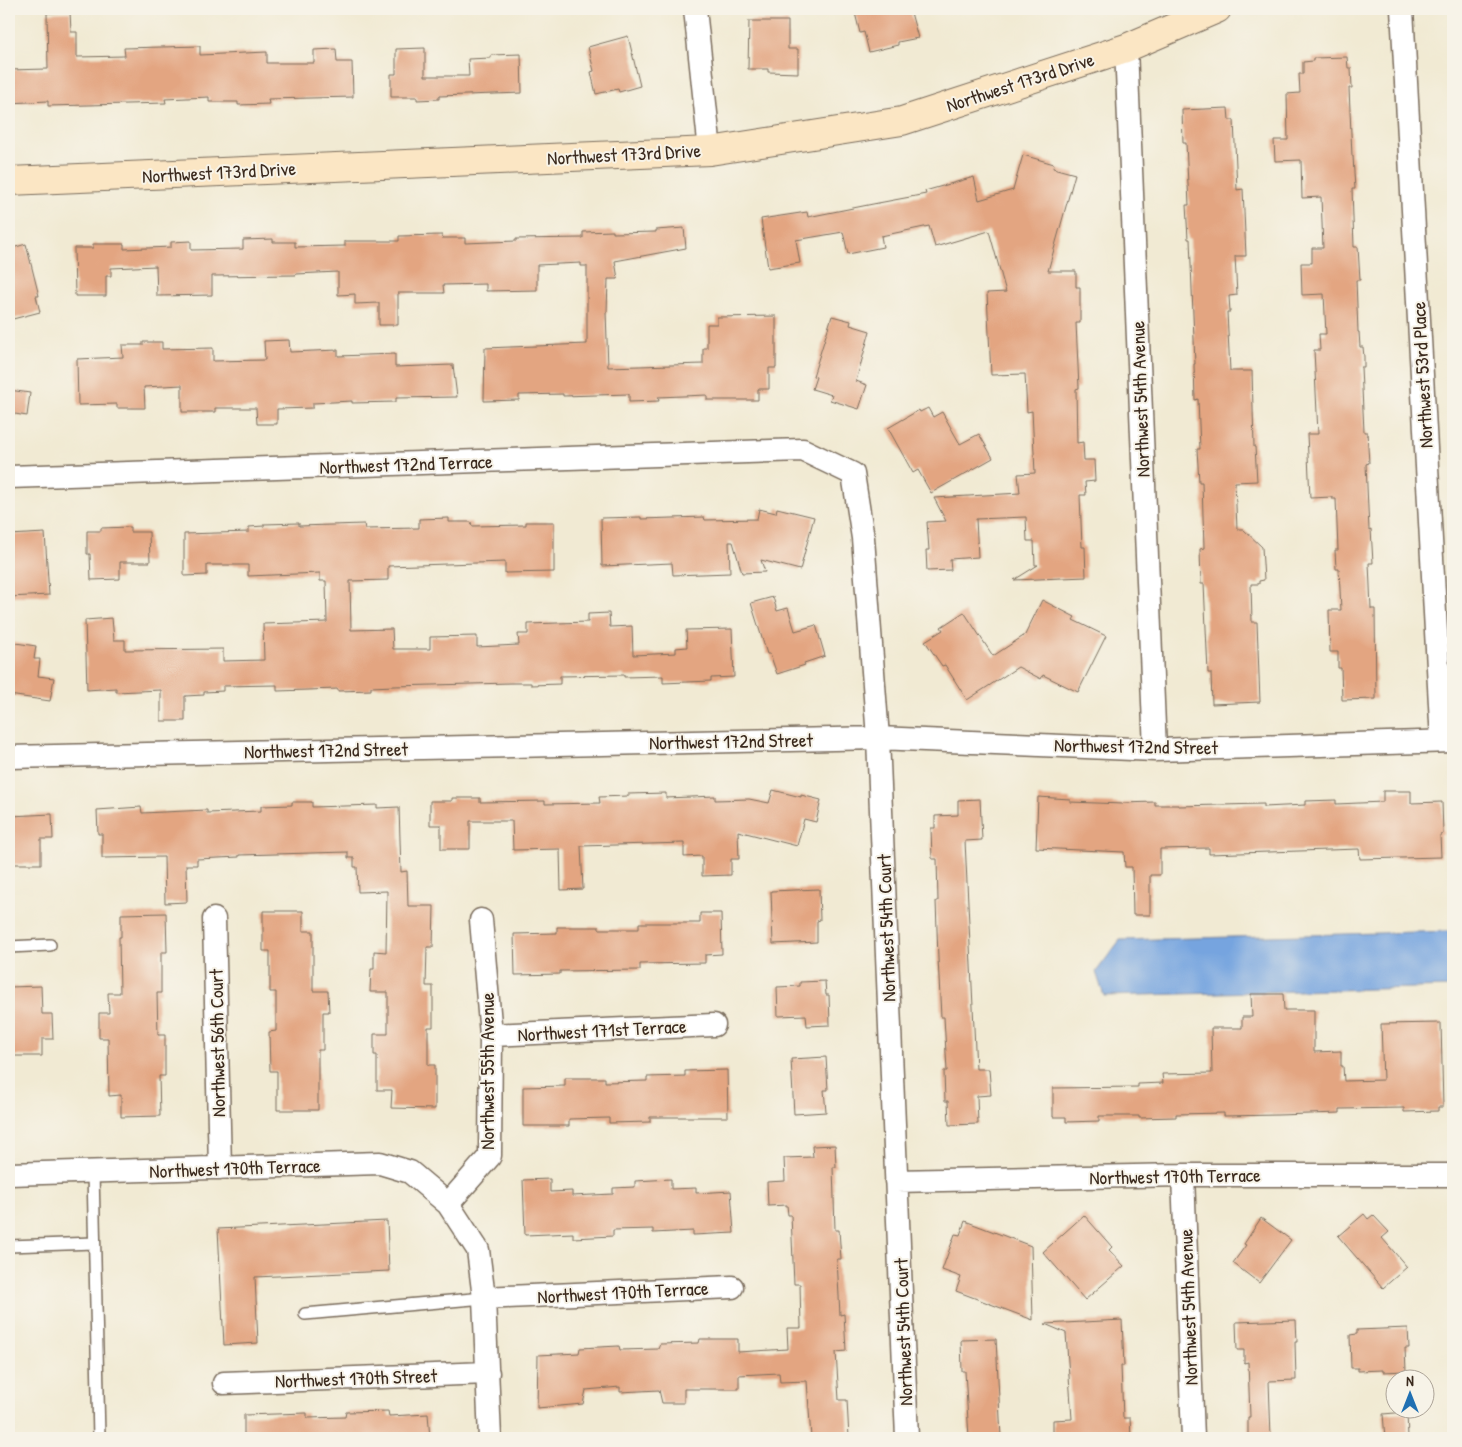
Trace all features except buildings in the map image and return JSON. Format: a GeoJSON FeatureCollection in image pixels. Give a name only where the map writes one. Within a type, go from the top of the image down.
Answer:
{"type":"FeatureCollection","features":[{"type":"Feature","properties":{"kind":"street"},"geometry":{"type":"LineString","coordinates":[[695,9],[710,151]]}},
{"type":"Feature","properties":{"kind":"street","name":"Northwest 173rd Drive"},"geometry":{"type":"LineString","coordinates":[[9,181],[710,151],[902,121],[1126,48],[1217,9]]}},
{"type":"Feature","properties":{"kind":"street","name":"Northwest 53rd Place"},"geometry":{"type":"LineString","coordinates":[[1402,9],[1448,741]]}},
{"type":"Feature","properties":{"kind":"street","name":"Northwest 54th Avenue"},"geometry":{"type":"LineString","coordinates":[[1126,48],[1155,750]]}},
{"type":"Feature","properties":{"kind":"street","name":"Northwest 172nd Terrace"},"geometry":{"type":"LineString","coordinates":[[9,477],[803,450]]}},
{"type":"Feature","properties":{"kind":"street","name":"Northwest 54th Court"},"geometry":{"type":"LineString","coordinates":[[803,450],[853,474],[863,538],[878,738],[907,1438]]}},
{"type":"Feature","properties":{"kind":"street","name":"Northwest 172nd Street"},"geometry":{"type":"LineString","coordinates":[[9,757],[878,738],[1155,750],[1448,741]]}},
{"type":"Feature","properties":{"kind":"street","name":"Northwest 56th Court"},"geometry":{"type":"LineString","coordinates":[[214,918],[220,1168]]}},
{"type":"Feature","properties":{"kind":"street","name":"Northwest 55th Avenue"},"geometry":{"type":"LineString","coordinates":[[448,1204],[490,1156],[491,1035],[481,920]]}},
{"type":"Feature","properties":{"kind":"street","name":"Northwest 171st Terrace"},"geometry":{"type":"LineString","coordinates":[[491,1035],[714,1025]]}},
{"type":"Feature","properties":{"kind":"street","name":"Northwest 170th Terrace"},"geometry":{"type":"LineString","coordinates":[[9,1174],[380,1163],[410,1172],[448,1204]]}},
{"type":"Feature","properties":{"kind":"street","name":"Northwest 54th Avenue"},"geometry":{"type":"LineString","coordinates":[[1183,1175],[1193,1438]]}},
{"type":"Feature","properties":{"kind":"street","name":"Northwest 170th Terrace"},"geometry":{"type":"LineString","coordinates":[[896,1181],[1183,1175],[1453,1175]]}},
{"type":"Feature","properties":{"kind":"street"},"geometry":{"type":"LineString","coordinates":[[448,1204],[478,1250],[484,1298],[490,1438]]}},
{"type":"Feature","properties":{"kind":"street","name":"Northwest 170th Terrace"},"geometry":{"type":"LineString","coordinates":[[484,1298],[732,1287]]}},
{"type":"Feature","properties":{"kind":"street","name":"Northwest 170th Street"},"geometry":{"type":"LineString","coordinates":[[224,1383],[488,1373]]}},
{"type":"Feature","properties":{"kind":"lane"},"geometry":{"type":"LineString","coordinates":[[9,947],[50,945]]}},
{"type":"Feature","properties":{"kind":"lane"},"geometry":{"type":"LineString","coordinates":[[94,1172],[99,1438]]}},
{"type":"Feature","properties":{"kind":"lane"},"geometry":{"type":"LineString","coordinates":[[9,1246],[94,1243]]}},
{"type":"Feature","properties":{"kind":"lane"},"geometry":{"type":"LineString","coordinates":[[305,1314],[484,1298]]}},
{"type":"Feature","properties":{"kind":"water"},"geometry":{"type":"Polygon","coordinates":[[[1453,931],[1453,987],[1104,996],[1096,972],[1120,940],[1453,931]]]}}]}
